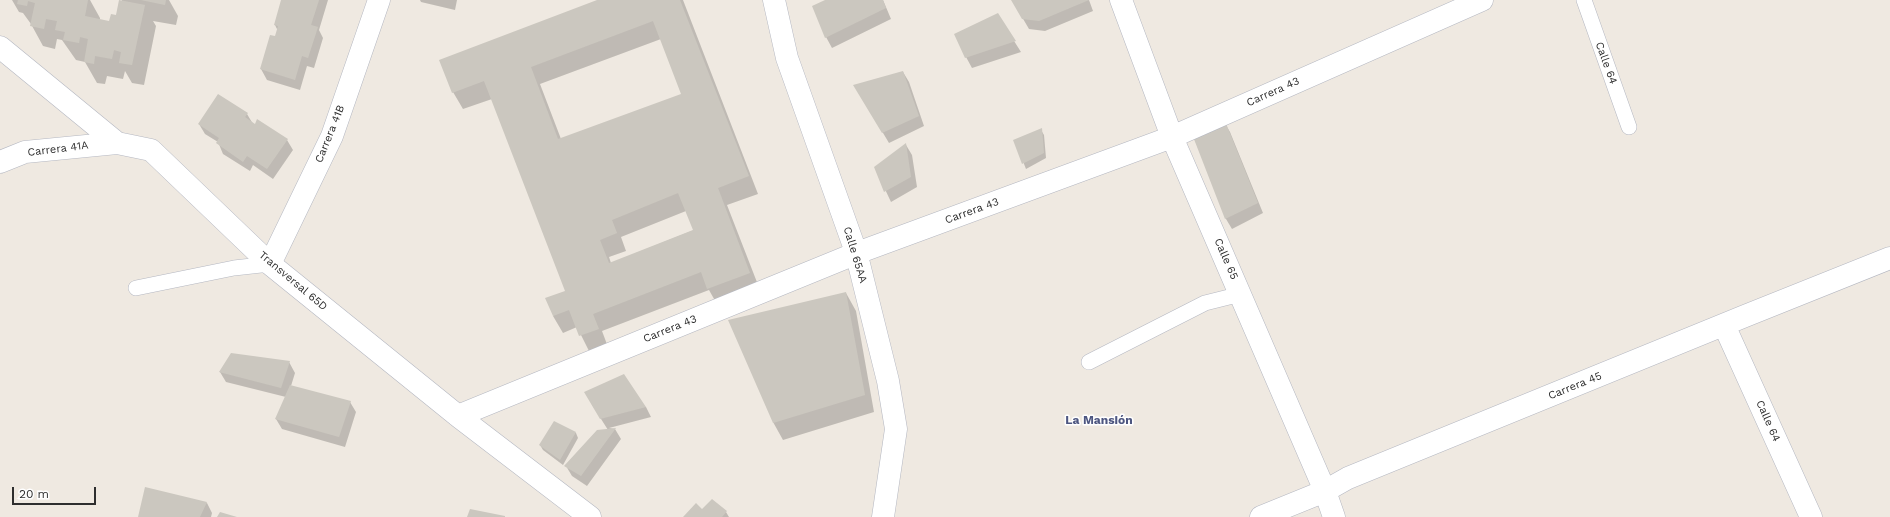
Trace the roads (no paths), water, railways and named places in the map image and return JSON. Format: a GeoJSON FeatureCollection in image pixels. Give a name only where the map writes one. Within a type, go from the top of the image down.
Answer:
{"type":"FeatureCollection","features":[{"type":"Feature","properties":{"kind":"street","name":"Carrera 41B"},"geometry":{"type":"LineString","coordinates":[[270,264],[332,136],[379,0]]}},
{"type":"Feature","properties":{"kind":"street","name":"Calle 65AA"},"geometry":{"type":"LineString","coordinates":[[774,0],[787,58],[857,253],[888,380],[896,429],[883,517]]}},
{"type":"Feature","properties":{"kind":"street","name":"Calle 65"},"geometry":{"type":"LineString","coordinates":[[1122,0],[1172,136],[1325,490],[1334,517]]}},
{"type":"Feature","properties":{"kind":"street","name":"Carrera 43"},"geometry":{"type":"LineString","coordinates":[[458,416],[857,253],[1172,136],[1482,0]]}},
{"type":"Feature","properties":{"kind":"street","name":"Transversal 65D"},"geometry":{"type":"LineString","coordinates":[[0,47],[117,143],[151,150],[270,264],[458,416],[590,517]]}},
{"type":"Feature","properties":{"kind":"street","name":"Carrera 41A"},"geometry":{"type":"LineString","coordinates":[[0,162],[26,152],[117,143]]}},
{"type":"Feature","properties":{"kind":"street","name":"Carrera 45"},"geometry":{"type":"LineString","coordinates":[[1261,517],[1325,490],[1348,478],[1724,324],[1890,258]]}},
{"type":"Feature","properties":{"kind":"street","name":"Calle 64"},"geometry":{"type":"LineString","coordinates":[[1724,324],[1811,517]]}},
{"type":"Feature","properties":{"kind":"lane","name":"Calle 64"},"geometry":{"type":"LineString","coordinates":[[1584,0],[1629,127]]}},
{"type":"Feature","properties":{"kind":"lane"},"geometry":{"type":"LineString","coordinates":[[136,288],[234,268],[270,264]]}},
{"type":"Feature","properties":{"kind":"lane"},"geometry":{"type":"LineString","coordinates":[[1088,362],[1205,303],[1240,294]]}},
{"type":"Feature","properties":{"kind":"district","name":"La Mansión"},"geometry":{"type":"Point","coordinates":[1099,420]}}]}
